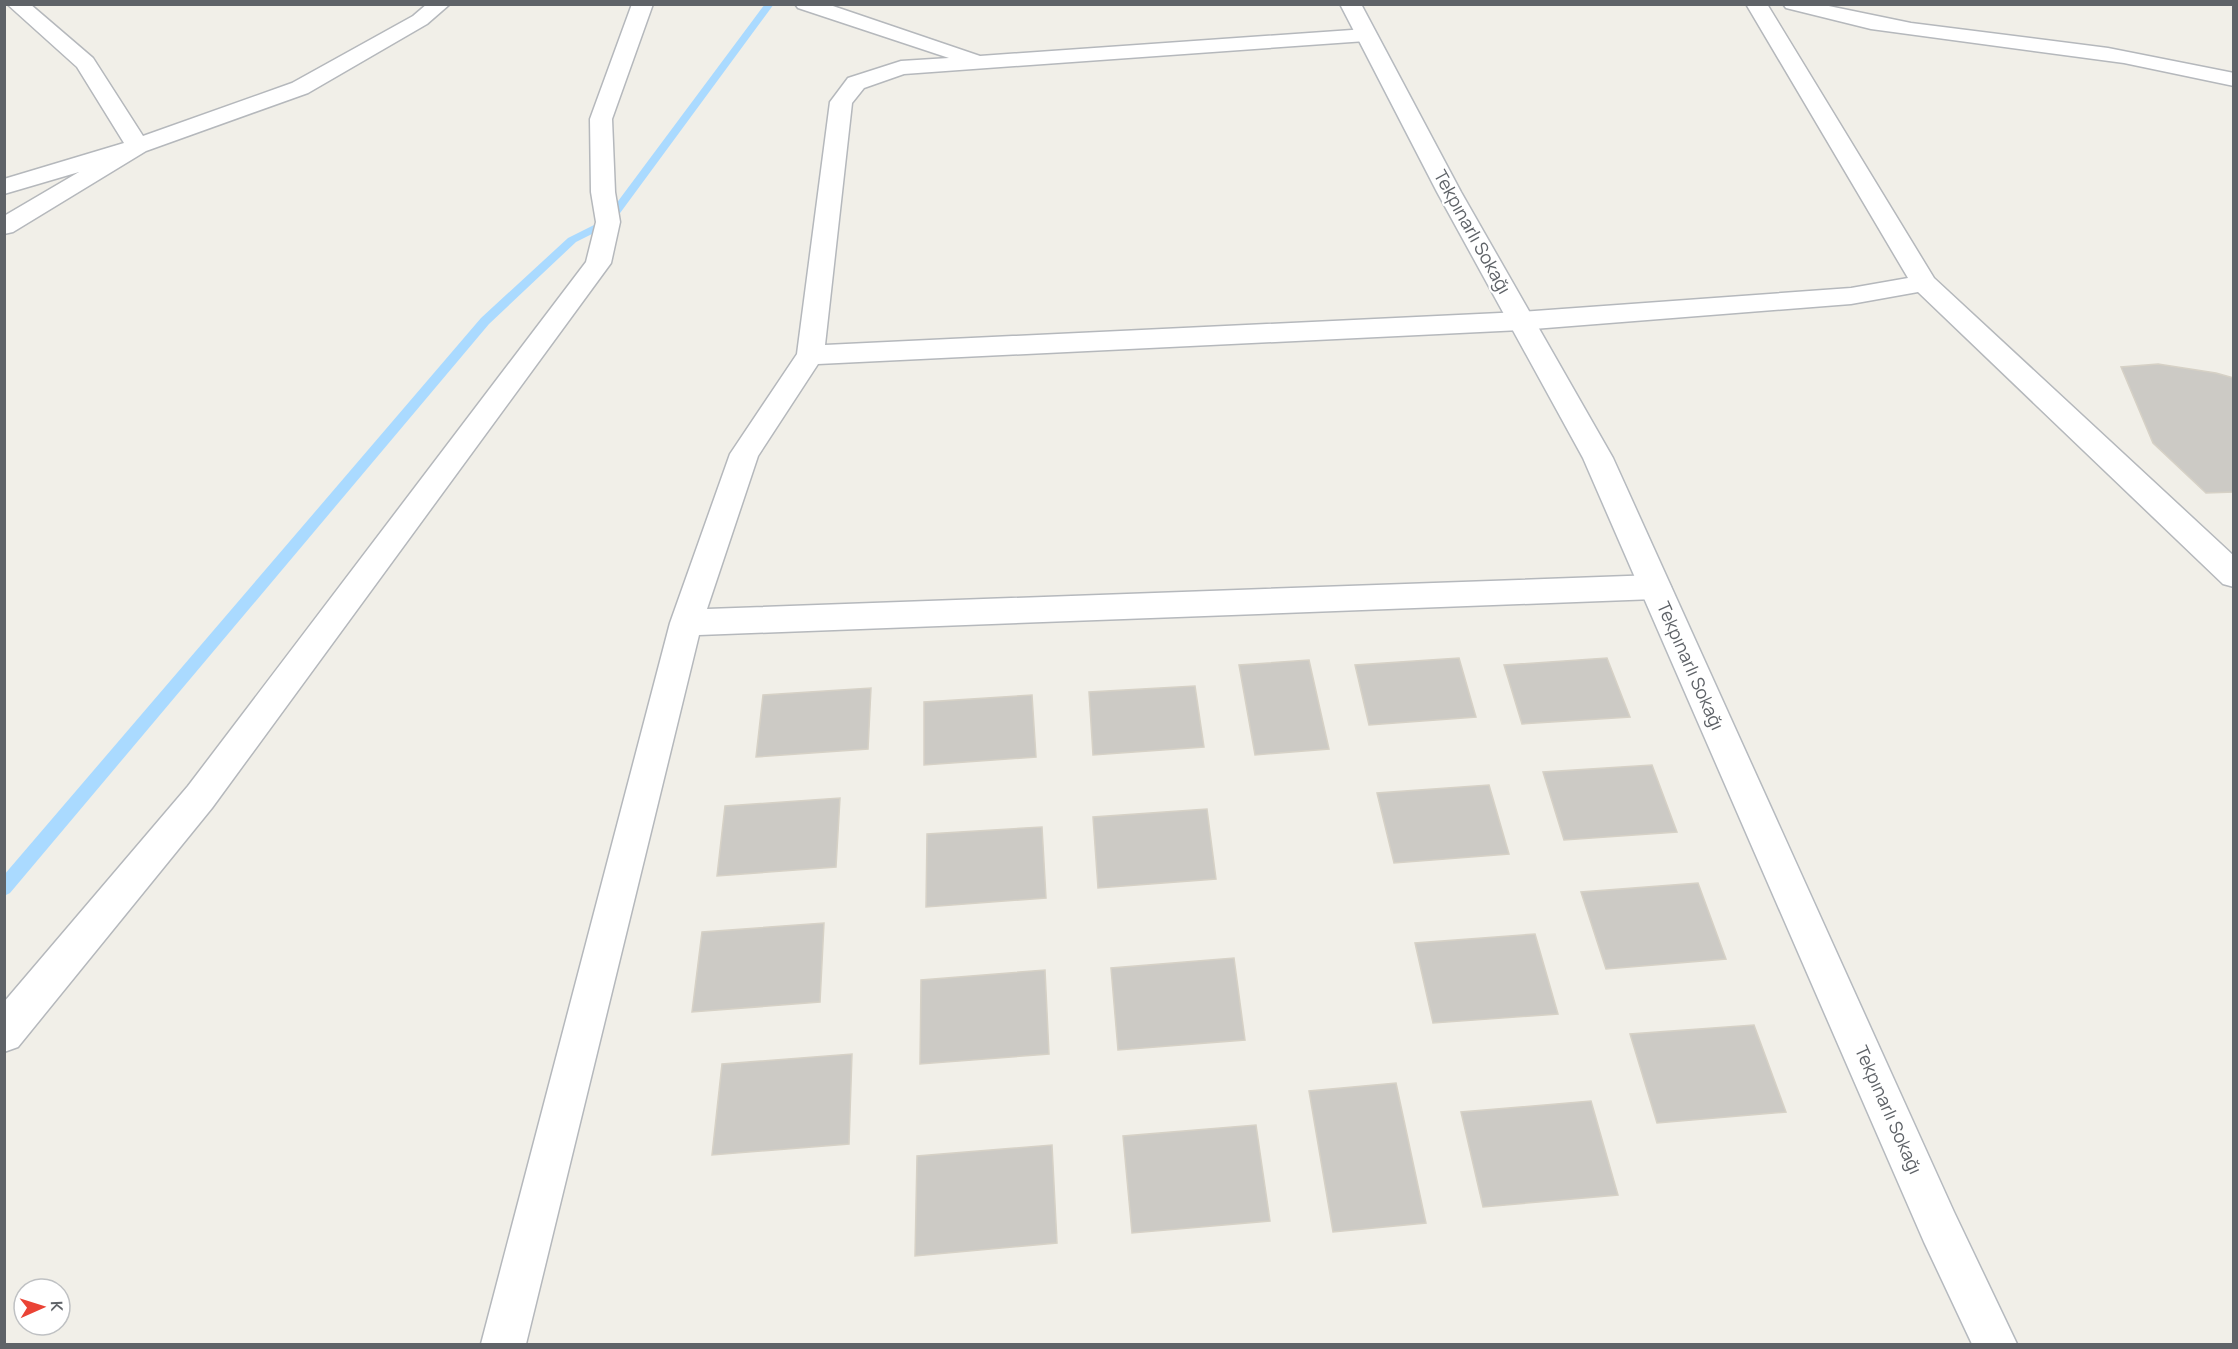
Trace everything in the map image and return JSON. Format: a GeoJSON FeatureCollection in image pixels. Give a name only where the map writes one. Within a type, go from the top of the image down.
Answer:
{"type":"FeatureCollection","features":[{"type":"Feature","properties":{"kind":"street"},"geometry":{"type":"LineString","coordinates":[[17,4],[85,63],[138,146]]}},
{"type":"Feature","properties":{"kind":"street"},"geometry":{"type":"LineString","coordinates":[[4,187],[138,146],[300,88],[420,20],[440,4]]}},
{"type":"Feature","properties":{"kind":"street"},"geometry":{"type":"LineString","coordinates":[[4,1033],[200,797],[598,263],[608,222],[603,192],[601,119],[643,4]]}},
{"type":"Feature","properties":{"kind":"street"},"geometry":{"type":"LineString","coordinates":[[805,4],[985,62]]}},
{"type":"Feature","properties":{"kind":"street","name":"Tekpınarlı Sokağı"},"geometry":{"type":"LineString","coordinates":[[1350,4],[1449,192],[1599,458],[1940,1227],[1995,1344]]}},
{"type":"Feature","properties":{"kind":"street"},"geometry":{"type":"LineString","coordinates":[[1756,4],[1924,283],[2234,574]]}},
{"type":"Feature","properties":{"kind":"street"},"geometry":{"type":"LineString","coordinates":[[1793,4],[1821,12],[1908,28],[2111,55],[2234,80]]}},
{"type":"Feature","properties":{"kind":"street"},"geometry":{"type":"LineString","coordinates":[[503,1344],[686,623],[744,454],[810,355],[841,102],[856,83],[901,69],[1366,35]]}},
{"type":"Feature","properties":{"kind":"street"},"geometry":{"type":"LineString","coordinates":[[4,227],[138,146]]}},
{"type":"Feature","properties":{"kind":"street"},"geometry":{"type":"LineString","coordinates":[[810,355],[1521,321],[1851,296],[1924,283]]}},
{"type":"Feature","properties":{"kind":"street"},"geometry":{"type":"LineString","coordinates":[[686,623],[1655,587]]}},
{"type":"Feature","properties":{"kind":"building"},"geometry":{"type":"Polygon","coordinates":[[[2158,364],[2234,378],[2234,492],[2206,493],[2153,443],[2121,367],[2158,364]]]}},
{"type":"Feature","properties":{"kind":"building"},"geometry":{"type":"Polygon","coordinates":[[[1459,658],[1476,717],[1369,725],[1355,665],[1459,658]]]}},
{"type":"Feature","properties":{"kind":"building"},"geometry":{"type":"Polygon","coordinates":[[[1607,658],[1630,717],[1522,724],[1504,665],[1607,658]]]}},
{"type":"Feature","properties":{"kind":"building"},"geometry":{"type":"Polygon","coordinates":[[[1309,660],[1329,749],[1255,755],[1239,665],[1309,660]]]}},
{"type":"Feature","properties":{"kind":"building"},"geometry":{"type":"Polygon","coordinates":[[[1195,686],[1204,747],[1093,755],[1089,692],[1195,686]]]}},
{"type":"Feature","properties":{"kind":"building"},"geometry":{"type":"Polygon","coordinates":[[[871,688],[868,749],[756,757],[763,695],[871,688]]]}},
{"type":"Feature","properties":{"kind":"building"},"geometry":{"type":"Polygon","coordinates":[[[1032,695],[1036,757],[924,765],[924,702],[1032,695]]]}},
{"type":"Feature","properties":{"kind":"building"},"geometry":{"type":"Polygon","coordinates":[[[1652,765],[1677,832],[1564,840],[1543,772],[1652,765]]]}},
{"type":"Feature","properties":{"kind":"building"},"geometry":{"type":"Polygon","coordinates":[[[1489,785],[1509,854],[1394,863],[1377,793],[1489,785]]]}},
{"type":"Feature","properties":{"kind":"building"},"geometry":{"type":"Polygon","coordinates":[[[840,798],[836,867],[717,876],[725,806],[840,798]]]}},
{"type":"Feature","properties":{"kind":"building"},"geometry":{"type":"Polygon","coordinates":[[[1207,809],[1216,879],[1098,888],[1093,817],[1207,809]]]}},
{"type":"Feature","properties":{"kind":"building"},"geometry":{"type":"Polygon","coordinates":[[[1042,827],[1046,898],[926,907],[927,834],[1042,827]]]}},
{"type":"Feature","properties":{"kind":"building"},"geometry":{"type":"Polygon","coordinates":[[[1698,883],[1726,959],[1606,969],[1581,892],[1698,883]]]}},
{"type":"Feature","properties":{"kind":"building"},"geometry":{"type":"Polygon","coordinates":[[[824,923],[820,1002],[692,1012],[702,932],[824,923]]]}},
{"type":"Feature","properties":{"kind":"building"},"geometry":{"type":"Polygon","coordinates":[[[1535,934],[1558,1014],[1433,1023],[1415,943],[1535,934]]]}},
{"type":"Feature","properties":{"kind":"building"},"geometry":{"type":"Polygon","coordinates":[[[1234,958],[1245,1040],[1118,1050],[1111,968],[1234,958]]]}},
{"type":"Feature","properties":{"kind":"building"},"geometry":{"type":"Polygon","coordinates":[[[1045,970],[1049,1054],[920,1064],[921,980],[1045,970]]]}},
{"type":"Feature","properties":{"kind":"building"},"geometry":{"type":"Polygon","coordinates":[[[1754,1025],[1786,1112],[1657,1123],[1630,1034],[1754,1025]]]}},
{"type":"Feature","properties":{"kind":"building"},"geometry":{"type":"Polygon","coordinates":[[[852,1054],[849,1144],[712,1155],[722,1064],[852,1054]]]}},
{"type":"Feature","properties":{"kind":"building"},"geometry":{"type":"Polygon","coordinates":[[[1396,1083],[1426,1223],[1333,1232],[1309,1091],[1396,1083]]]}},
{"type":"Feature","properties":{"kind":"building"},"geometry":{"type":"Polygon","coordinates":[[[1591,1101],[1618,1195],[1483,1207],[1461,1112],[1591,1101]]]}},
{"type":"Feature","properties":{"kind":"building"},"geometry":{"type":"Polygon","coordinates":[[[1256,1125],[1270,1221],[1132,1233],[1123,1136],[1256,1125]]]}},
{"type":"Feature","properties":{"kind":"building"},"geometry":{"type":"Polygon","coordinates":[[[1052,1145],[1057,1243],[915,1256],[917,1156],[1052,1145]]]}},
{"type":"Feature","properties":{"kind":"waterway"},"geometry":{"type":"LineString","coordinates":[[4,888],[485,321],[572,240],[608,222],[770,4]]}}]}
